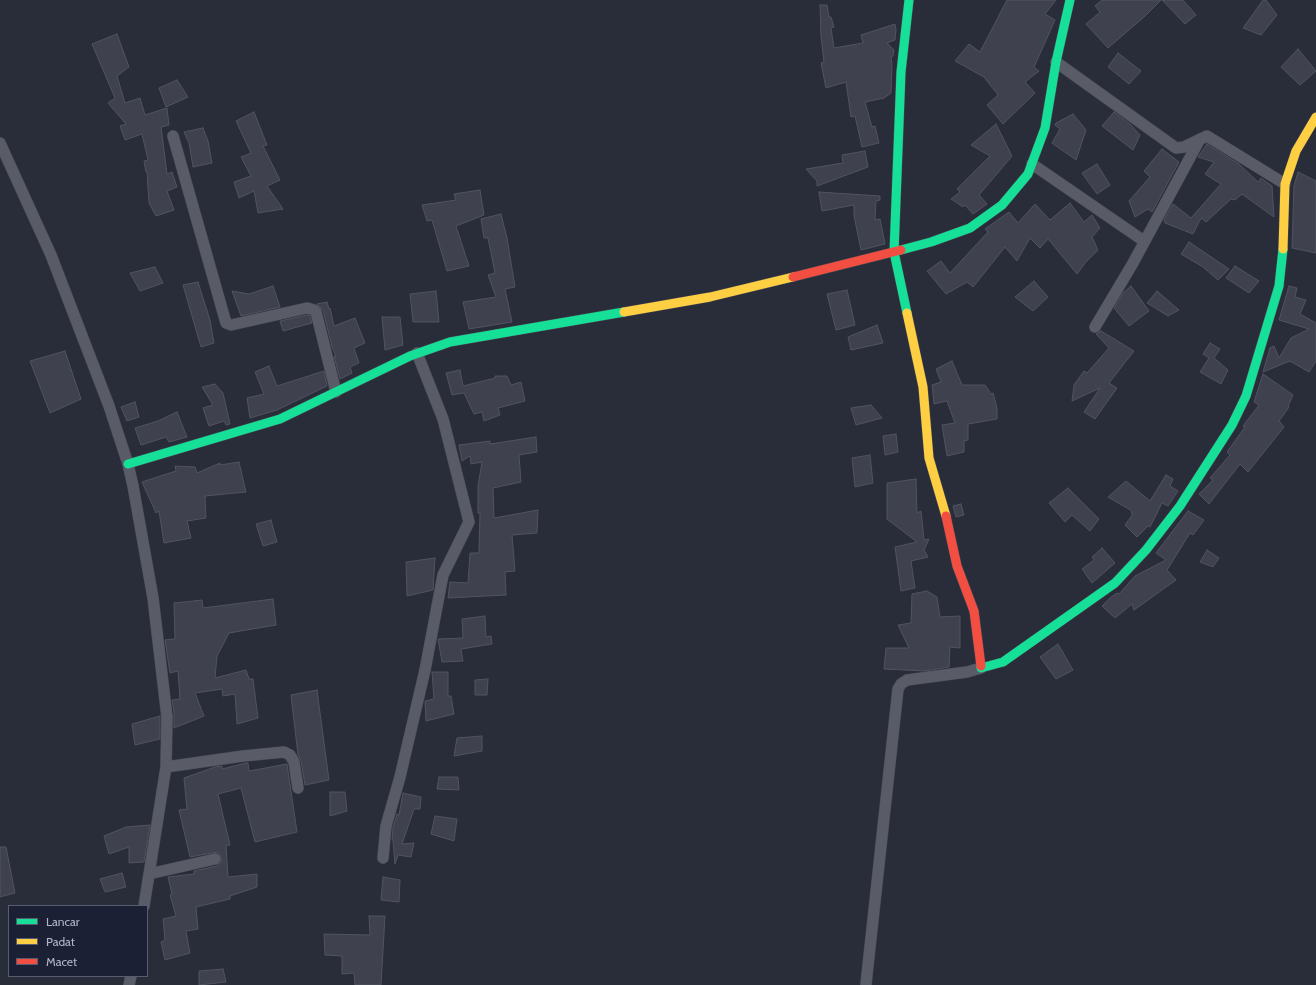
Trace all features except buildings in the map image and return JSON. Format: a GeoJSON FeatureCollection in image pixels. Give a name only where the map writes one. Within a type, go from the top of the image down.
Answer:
{"type":"FeatureCollection","features":[{"type":"Feature","properties":{"kind":"street"},"geometry":{"type":"LineString","coordinates":[[909,0],[902,72],[894,252],[923,387],[929,458],[948,524],[957,566],[974,611],[981,668]]}},
{"type":"Feature","properties":{"kind":"street"},"geometry":{"type":"LineString","coordinates":[[128,464],[269,422],[417,354],[437,346],[469,337],[710,297],[894,252],[931,242],[970,228],[1002,205],[1028,174],[1045,128],[1056,62],[1070,0]]}},
{"type":"Feature","properties":{"kind":"street"},"geometry":{"type":"LineString","coordinates":[[1056,62],[1176,148],[1184,148],[1200,138],[1207,136],[1285,184]]}},
{"type":"Feature","properties":{"kind":"street"},"geometry":{"type":"LineString","coordinates":[[866,984],[898,689],[901,684],[908,680],[967,672],[1003,662],[1115,583],[1146,550],[1180,506],[1232,425],[1250,382],[1279,286],[1282,263],[1285,184],[1296,151],[1316,118]]}},
{"type":"Feature","properties":{"kind":"street"},"geometry":{"type":"LineString","coordinates":[[174,136],[226,323],[231,325],[307,308],[314,310],[316,312],[336,392]]}},
{"type":"Feature","properties":{"kind":"street"},"geometry":{"type":"LineString","coordinates":[[1095,327],[1200,138]]}},
{"type":"Feature","properties":{"kind":"street"},"geometry":{"type":"LineString","coordinates":[[0,143],[51,255],[109,406],[128,464],[153,598],[167,717],[166,767],[144,905]]}},
{"type":"Feature","properties":{"kind":"street"},"geometry":{"type":"LineString","coordinates":[[1032,164],[1144,241]]}},
{"type":"Feature","properties":{"kind":"street"},"geometry":{"type":"LineString","coordinates":[[383,858],[386,826],[400,777],[425,670],[443,575],[469,522],[443,419],[417,354]]}},
{"type":"Feature","properties":{"kind":"street"},"geometry":{"type":"LineString","coordinates":[[166,767],[243,756],[284,752],[290,755],[294,762],[298,788]]}},
{"type":"Feature","properties":{"kind":"street"},"geometry":{"type":"LineString","coordinates":[[149,874],[216,859]]}},
{"type":"Feature","properties":{"kind":"traffic: fast"},"geometry":{"type":"LineString","coordinates":[[907,313],[894,252],[901,72],[909,0]]}},
{"type":"Feature","properties":{"kind":"traffic: fast"},"geometry":{"type":"LineString","coordinates":[[901,250],[931,242],[970,228],[1002,205],[1028,174],[1045,128],[1056,62],[1070,0]]}},
{"type":"Feature","properties":{"kind":"traffic: fast"},"geometry":{"type":"LineString","coordinates":[[981,666],[981,668],[1003,662],[1115,583],[1146,550],[1180,506],[1232,425],[1246,396],[1279,286],[1283,249]]}},
{"type":"Feature","properties":{"kind":"traffic: fast"},"geometry":{"type":"LineString","coordinates":[[128,464],[280,419],[410,356],[450,342],[624,312]]}},
{"type":"Feature","properties":{"kind":"traffic: slow"},"geometry":{"type":"LineString","coordinates":[[1283,249],[1285,184],[1296,151],[1316,117]]}},
{"type":"Feature","properties":{"kind":"traffic: slow"},"geometry":{"type":"LineString","coordinates":[[624,312],[710,297],[793,277]]}},
{"type":"Feature","properties":{"kind":"traffic: slow"},"geometry":{"type":"LineString","coordinates":[[907,313],[923,387],[929,458],[946,516]]}},
{"type":"Feature","properties":{"kind":"traffic: jam"},"geometry":{"type":"LineString","coordinates":[[793,277],[901,250]]}},
{"type":"Feature","properties":{"kind":"traffic: jam"},"geometry":{"type":"LineString","coordinates":[[946,516],[957,566],[974,611],[981,666]]}}]}
